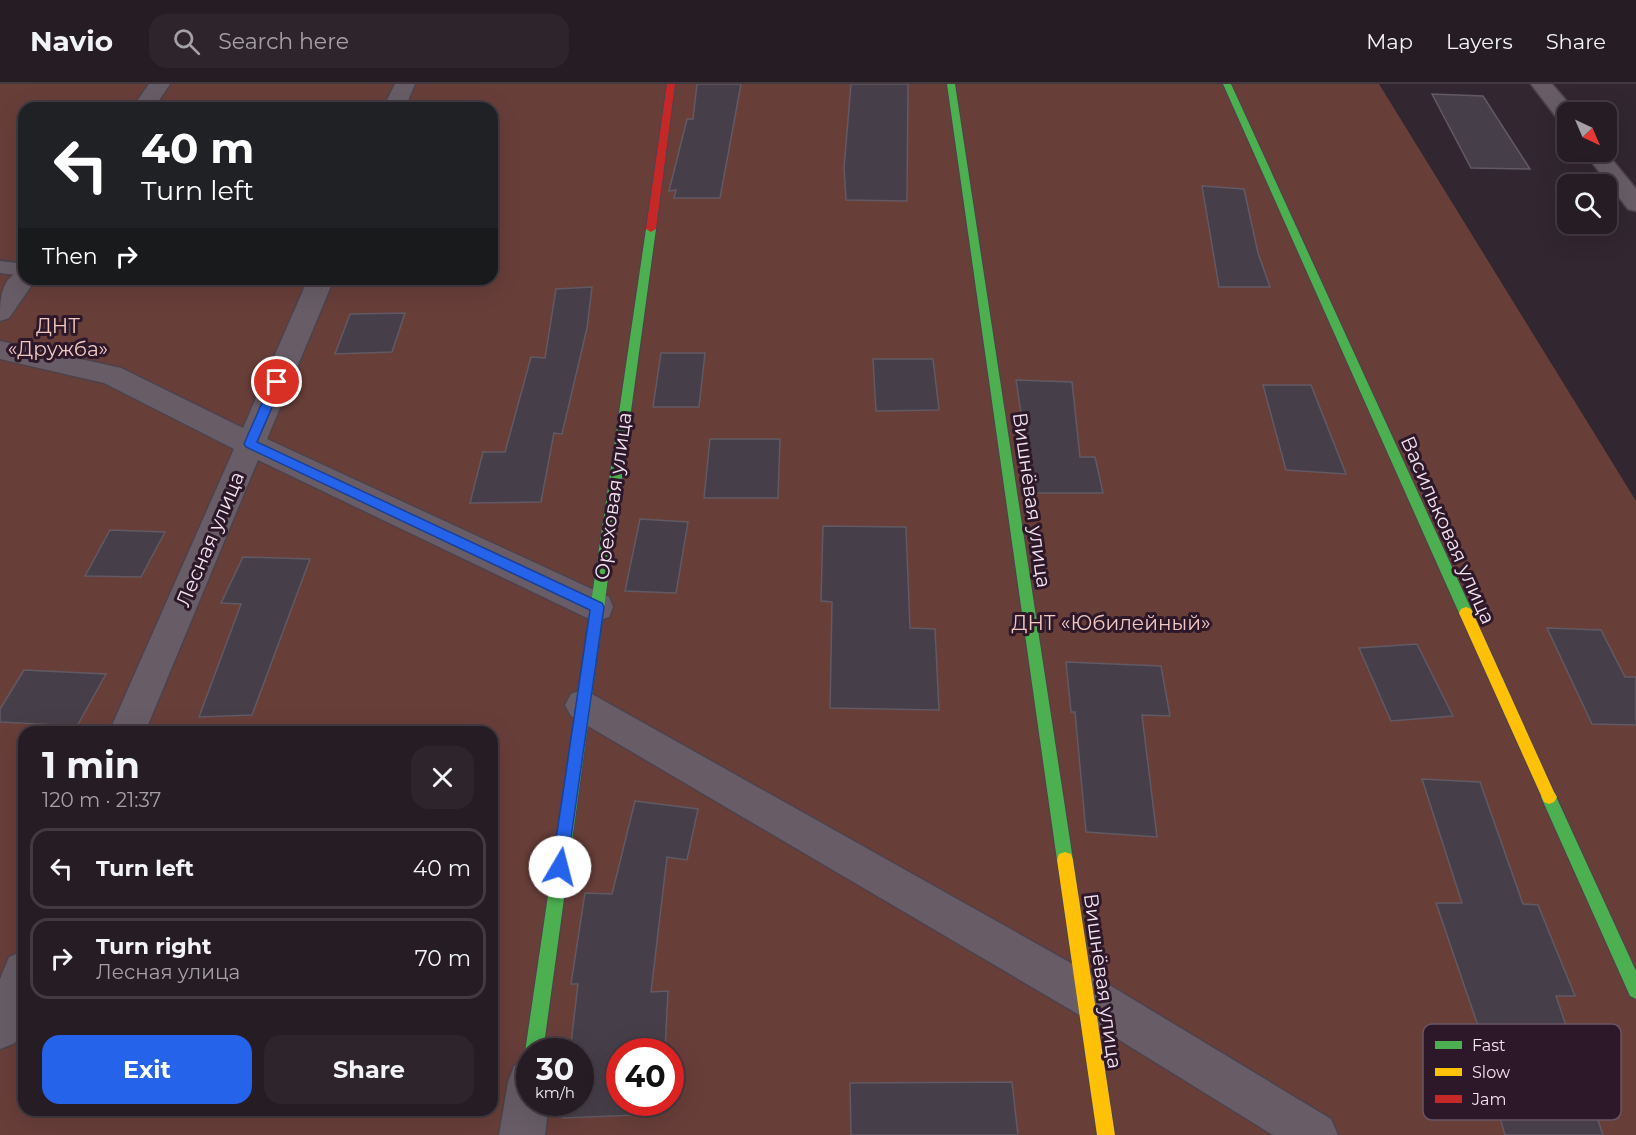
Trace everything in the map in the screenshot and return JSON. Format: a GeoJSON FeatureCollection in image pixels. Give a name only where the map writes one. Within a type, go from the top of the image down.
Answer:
{"type":"FeatureCollection","features":[{"type":"Feature","properties":{"kind":"street"},"geometry":{"type":"LineString","coordinates":[[147,102],[160,84]]}},
{"type":"Feature","properties":{"kind":"street"},"geometry":{"type":"LineString","coordinates":[[397,102],[405,84]]}},
{"type":"Feature","properties":{"kind":"street","name":"Ореховая улица"},"geometry":{"type":"LineString","coordinates":[[536,1038],[671,84]]}},
{"type":"Feature","properties":{"kind":"street","name":"Вишнёвая улица"},"geometry":{"type":"LineString","coordinates":[[951,84],[1106,1135]]}},
{"type":"Feature","properties":{"kind":"street","name":"Васильковая улица"},"geometry":{"type":"LineString","coordinates":[[1227,84],[1636,990]]}},
{"type":"Feature","properties":{"kind":"street"},"geometry":{"type":"LineString","coordinates":[[1542,84],[1557,103]]}},
{"type":"Feature","properties":{"kind":"street"},"geometry":{"type":"LineString","coordinates":[[1603,162],[1636,204]]}},
{"type":"Feature","properties":{"kind":"street"},"geometry":{"type":"LineString","coordinates":[[0,312],[19,285]]}},
{"type":"Feature","properties":{"kind":"street","name":"Лесная улица"},"geometry":{"type":"LineString","coordinates":[[130,726],[318,285]]}},
{"type":"Feature","properties":{"kind":"street"},"geometry":{"type":"LineString","coordinates":[[0,350],[111,375],[250,444],[597,607]]}},
{"type":"Feature","properties":{"kind":"street"},"geometry":{"type":"LineString","coordinates":[[584,705],[1086,995],[1315,1135]]}},
{"type":"Feature","properties":{"kind":"street"},"geometry":{"type":"LineString","coordinates":[[0,1028],[18,986]]}},
{"type":"Feature","properties":{"kind":"street"},"geometry":{"type":"LineString","coordinates":[[522,1135],[525,1116]]}},
{"type":"Feature","properties":{"kind":"lane"},"geometry":{"type":"LineString","coordinates":[[0,267],[18,269]]}},
{"type":"Feature","properties":{"kind":"green space","name":"ДНТ «Юбилейный»"},"geometry":{"type":"Polygon","coordinates":[[[0,84],[1379,84],[1636,501],[1636,1135],[0,1135],[0,84]]]}},
{"type":"Feature","properties":{"kind":"building"},"geometry":{"type":"Polygon","coordinates":[[[697,84],[741,84],[720,198],[674,198],[676,190],[669,191],[687,119],[693,119],[697,84]]]}},
{"type":"Feature","properties":{"kind":"building"},"geometry":{"type":"Polygon","coordinates":[[[851,84],[908,84],[907,201],[846,200],[844,168],[851,84]]]}},
{"type":"Feature","properties":{"kind":"building"},"geometry":{"type":"Polygon","coordinates":[[[1432,94],[1483,96],[1530,169],[1471,168],[1432,94]]]}},
{"type":"Feature","properties":{"kind":"building"},"geometry":{"type":"Polygon","coordinates":[[[1202,186],[1244,189],[1258,253],[1270,287],[1219,287],[1202,186]]]}},
{"type":"Feature","properties":{"kind":"building"},"geometry":{"type":"Polygon","coordinates":[[[592,287],[587,328],[562,434],[554,433],[541,502],[470,503],[483,452],[505,452],[531,357],[545,358],[556,289],[592,287]]]}},
{"type":"Feature","properties":{"kind":"building"},"geometry":{"type":"Polygon","coordinates":[[[405,313],[392,352],[335,354],[350,314],[405,313]]]}},
{"type":"Feature","properties":{"kind":"building"},"geometry":{"type":"Polygon","coordinates":[[[661,353],[705,353],[699,407],[653,407],[661,353]]]}},
{"type":"Feature","properties":{"kind":"building"},"geometry":{"type":"Polygon","coordinates":[[[873,359],[933,359],[939,410],[876,411],[873,359]]]}},
{"type":"Feature","properties":{"kind":"building"},"geometry":{"type":"Polygon","coordinates":[[[1016,380],[1072,382],[1080,457],[1095,457],[1103,493],[1033,493],[1016,380]]]}},
{"type":"Feature","properties":{"kind":"building"},"geometry":{"type":"Polygon","coordinates":[[[1263,385],[1311,385],[1346,474],[1286,470],[1263,385]]]}},
{"type":"Feature","properties":{"kind":"building"},"geometry":{"type":"Polygon","coordinates":[[[710,439],[780,439],[778,498],[704,498],[710,439]]]}},
{"type":"Feature","properties":{"kind":"building"},"geometry":{"type":"Polygon","coordinates":[[[640,519],[688,522],[676,593],[625,591],[640,519]]]}},
{"type":"Feature","properties":{"kind":"building"},"geometry":{"type":"Polygon","coordinates":[[[823,526],[906,527],[910,628],[935,629],[939,710],[830,708],[832,602],[821,601],[823,526]]]}},
{"type":"Feature","properties":{"kind":"building"},"geometry":{"type":"Polygon","coordinates":[[[110,530],[165,532],[141,577],[85,576],[110,530]]]}},
{"type":"Feature","properties":{"kind":"building"},"geometry":{"type":"Polygon","coordinates":[[[243,557],[310,559],[252,715],[199,717],[241,604],[221,603],[243,557]]]}},
{"type":"Feature","properties":{"kind":"building"},"geometry":{"type":"Polygon","coordinates":[[[1547,628],[1601,630],[1625,677],[1636,677],[1636,725],[1592,724],[1547,628]]]}},
{"type":"Feature","properties":{"kind":"building"},"geometry":{"type":"Polygon","coordinates":[[[1417,644],[1453,716],[1391,721],[1359,648],[1417,644]]]}},
{"type":"Feature","properties":{"kind":"building"},"geometry":{"type":"Polygon","coordinates":[[[1066,662],[1161,666],[1170,716],[1142,715],[1157,837],[1086,832],[1075,712],[1071,712],[1066,662]]]}},
{"type":"Feature","properties":{"kind":"building"},"geometry":{"type":"Polygon","coordinates":[[[24,670],[106,674],[77,726],[0,722],[0,709],[24,670]]]}},
{"type":"Feature","properties":{"kind":"building"},"geometry":{"type":"Polygon","coordinates":[[[1422,779],[1480,782],[1523,904],[1538,905],[1575,996],[1556,996],[1565,1024],[1477,1024],[1436,903],[1462,903],[1422,779]]]}},
{"type":"Feature","properties":{"kind":"building"},"geometry":{"type":"Polygon","coordinates":[[[635,801],[698,809],[687,860],[667,857],[651,992],[668,991],[666,1038],[606,1038],[606,1116],[612,1116],[563,1118],[563,1116],[594,1116],[594,1038],[572,1038],[578,984],[571,984],[585,893],[612,894],[635,801]]]}},
{"type":"Feature","properties":{"kind":"building"},"geometry":{"type":"Polygon","coordinates":[[[1012,1082],[1018,1135],[851,1135],[850,1083],[1012,1082]]]}},
{"type":"Feature","properties":{"kind":"building"},"geometry":{"type":"Polygon","coordinates":[[[1501,1120],[1598,1120],[1603,1135],[1505,1135],[1501,1120]]]}},
{"type":"Feature","properties":{"kind":"traffic: fast"},"geometry":{"type":"LineString","coordinates":[[951,84],[1065,860]]}},
{"type":"Feature","properties":{"kind":"traffic: fast"},"geometry":{"type":"LineString","coordinates":[[1227,84],[1466,613]]}},
{"type":"Feature","properties":{"kind":"traffic: fast"},"geometry":{"type":"LineString","coordinates":[[536,1038],[651,229]]}},
{"type":"Feature","properties":{"kind":"traffic: fast"},"geometry":{"type":"LineString","coordinates":[[1549,797],[1636,990]]}},
{"type":"Feature","properties":{"kind":"traffic: slow"},"geometry":{"type":"LineString","coordinates":[[1466,613],[1549,797]]}},
{"type":"Feature","properties":{"kind":"traffic: slow"},"geometry":{"type":"LineString","coordinates":[[1065,860],[1106,1135]]}},
{"type":"Feature","properties":{"kind":"traffic: jam"},"geometry":{"type":"LineString","coordinates":[[651,229],[671,84]]}},
{"type":"Feature","properties":{"kind":"route"},"geometry":{"type":"LineString","coordinates":[[277,382],[250,444],[597,607],[560,867]]}},
{"type":"Feature","properties":{"kind":"park label","name":"ДНТ «Дружба»"},"geometry":{"type":"Point","coordinates":[58,338]}}]}
